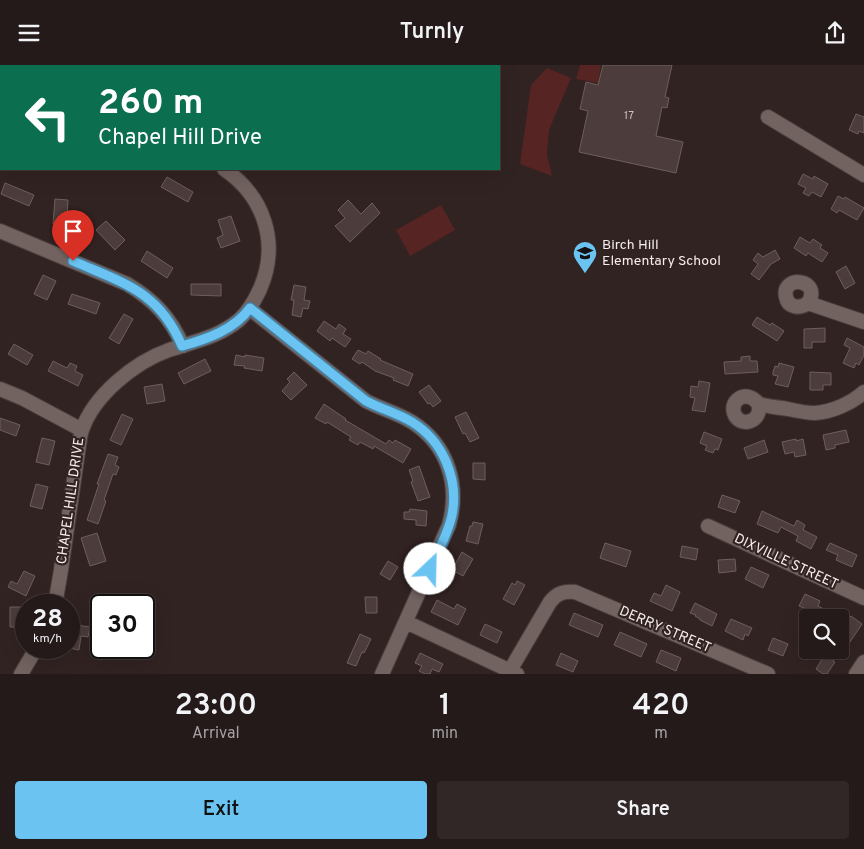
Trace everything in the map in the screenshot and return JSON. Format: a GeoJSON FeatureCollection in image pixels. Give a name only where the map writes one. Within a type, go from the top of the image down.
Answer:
{"type":"FeatureCollection","features":[{"type":"Feature","properties":{"kind":"street"},"geometry":{"type":"LineString","coordinates":[[768,117],[864,175]]}},
{"type":"Feature","properties":{"kind":"street"},"geometry":{"type":"LineString","coordinates":[[226,170],[244,185],[253,197],[260,209],[268,234],[269,258],[267,270],[250,308],[366,401],[376,407],[403,417],[433,440],[445,460],[452,481],[454,503],[446,533],[382,674]]}},
{"type":"Feature","properties":{"kind":"street"},"geometry":{"type":"LineString","coordinates":[[0,231],[127,284],[142,293],[162,311],[182,346]]}},
{"type":"Feature","properties":{"kind":"street"},"geometry":{"type":"LineString","coordinates":[[808,303],[864,322]]}},
{"type":"Feature","properties":{"kind":"street","name":"CHAPEL HILL DRIVE"},"geometry":{"type":"LineString","coordinates":[[56,594],[79,445],[82,430],[89,415],[115,383],[132,369],[168,350],[207,339],[238,320],[250,308]]}},
{"type":"Feature","properties":{"kind":"street"},"geometry":{"type":"LineString","coordinates":[[0,389],[22,398],[82,430]]}},
{"type":"Feature","properties":{"kind":"street"},"geometry":{"type":"LineString","coordinates":[[758,403],[804,413],[817,413],[847,404],[864,392]]}},
{"type":"Feature","properties":{"kind":"street","name":"DIXVILLE STREET"},"geometry":{"type":"LineString","coordinates":[[708,526],[864,598]]}},
{"type":"Feature","properties":{"kind":"street","name":"DERRY STREET"},"geometry":{"type":"LineString","coordinates":[[512,673],[550,602],[561,592],[568,591],[575,592],[768,674]]}},
{"type":"Feature","properties":{"kind":"street"},"geometry":{"type":"LineString","coordinates":[[406,622],[512,673]]}},
{"type":"Feature","properties":{"kind":"street"},"geometry":{"type":"LineString","coordinates":[[21,674],[30,659]]}},
{"type":"Feature","properties":{"kind":"street"},"geometry":{"type":"LineString","coordinates":[[856,674],[864,662]]}},
{"type":"Feature","properties":{"kind":"shaded area"},"geometry":{"type":"Polygon","coordinates":[[[580,65],[601,65],[598,83],[576,79],[580,65]]]}},
{"type":"Feature","properties":{"kind":"shaded area"},"geometry":{"type":"Polygon","coordinates":[[[547,68],[571,78],[549,130],[547,154],[552,176],[520,164],[531,85],[547,68]]]}},
{"type":"Feature","properties":{"kind":"shaded area"},"geometry":{"type":"Polygon","coordinates":[[[441,205],[455,230],[410,256],[396,230],[441,205]]]}},
{"type":"Feature","properties":{"kind":"building"},"geometry":{"type":"Polygon","coordinates":[[[603,65],[672,65],[665,97],[669,98],[667,108],[662,107],[656,136],[683,142],[676,173],[579,152],[588,111],[580,109],[586,82],[598,85],[603,65]]]}},
{"type":"Feature","properties":{"kind":"building"},"geometry":{"type":"Polygon","coordinates":[[[856,114],[864,117],[864,133],[859,131],[858,134],[849,130],[856,114]]]}},
{"type":"Feature","properties":{"kind":"building"},"geometry":{"type":"Polygon","coordinates":[[[803,174],[813,179],[814,176],[828,184],[821,197],[812,192],[809,196],[803,193],[806,188],[798,184],[803,174]]]}},
{"type":"Feature","properties":{"kind":"building"},"geometry":{"type":"Polygon","coordinates":[[[167,177],[193,192],[188,202],[161,187],[167,177]]]}},
{"type":"Feature","properties":{"kind":"building"},"geometry":{"type":"Polygon","coordinates":[[[5,183],[34,195],[29,206],[1,194],[5,183]]]}},
{"type":"Feature","properties":{"kind":"building"},"geometry":{"type":"Polygon","coordinates":[[[838,196],[844,199],[845,197],[864,208],[857,220],[839,210],[837,213],[831,209],[838,196]]]}},
{"type":"Feature","properties":{"kind":"building"},"geometry":{"type":"Polygon","coordinates":[[[55,199],[68,200],[67,217],[74,217],[73,226],[53,224],[55,199]]]}},
{"type":"Feature","properties":{"kind":"building"},"geometry":{"type":"Polygon","coordinates":[[[348,200],[361,214],[372,203],[380,213],[350,242],[335,226],[345,218],[338,210],[348,200]]]}},
{"type":"Feature","properties":{"kind":"building"},"geometry":{"type":"Polygon","coordinates":[[[231,216],[240,241],[221,248],[217,238],[223,235],[218,220],[231,216]]]}},
{"type":"Feature","properties":{"kind":"building"},"geometry":{"type":"Polygon","coordinates":[[[106,221],[125,240],[115,250],[96,230],[106,221]]]}},
{"type":"Feature","properties":{"kind":"building"},"geometry":{"type":"Polygon","coordinates":[[[800,237],[810,243],[813,239],[822,245],[820,248],[828,253],[822,262],[808,253],[806,256],[794,248],[800,237]]]}},
{"type":"Feature","properties":{"kind":"building"},"geometry":{"type":"Polygon","coordinates":[[[775,250],[780,259],[771,264],[759,280],[751,274],[758,264],[753,260],[758,253],[763,257],[775,250]]]}},
{"type":"Feature","properties":{"kind":"building"},"geometry":{"type":"Polygon","coordinates":[[[147,251],[173,268],[167,278],[141,261],[147,251]]]}},
{"type":"Feature","properties":{"kind":"building"},"geometry":{"type":"Polygon","coordinates":[[[846,266],[855,283],[845,289],[836,272],[846,266]]]}},
{"type":"Feature","properties":{"kind":"building"},"geometry":{"type":"Polygon","coordinates":[[[43,275],[56,281],[47,300],[34,294],[43,275]]]}},
{"type":"Feature","properties":{"kind":"building"},"geometry":{"type":"Polygon","coordinates":[[[191,284],[221,284],[221,296],[191,295],[191,284]]]}},
{"type":"Feature","properties":{"kind":"building"},"geometry":{"type":"Polygon","coordinates":[[[294,285],[306,287],[304,300],[310,301],[308,309],[303,308],[301,317],[292,315],[294,300],[291,300],[294,285]]]}},
{"type":"Feature","properties":{"kind":"building"},"geometry":{"type":"Polygon","coordinates":[[[72,294],[100,303],[96,314],[68,304],[72,294]]]}},
{"type":"Feature","properties":{"kind":"building"},"geometry":{"type":"Polygon","coordinates":[[[124,314],[133,319],[119,344],[109,338],[124,314]]]}},
{"type":"Feature","properties":{"kind":"building"},"geometry":{"type":"Polygon","coordinates":[[[757,317],[770,325],[772,323],[784,331],[777,341],[752,325],[757,317]]]}},
{"type":"Feature","properties":{"kind":"building"},"geometry":{"type":"Polygon","coordinates":[[[324,321],[336,329],[339,324],[346,329],[343,334],[351,339],[345,347],[332,338],[330,341],[317,331],[324,321]]]}},
{"type":"Feature","properties":{"kind":"building"},"geometry":{"type":"Polygon","coordinates":[[[825,328],[825,342],[812,342],[812,348],[804,348],[804,329],[825,328]]]}},
{"type":"Feature","properties":{"kind":"building"},"geometry":{"type":"Polygon","coordinates":[[[847,338],[864,347],[864,355],[859,365],[856,363],[854,368],[843,363],[850,348],[844,345],[847,338]]]}},
{"type":"Feature","properties":{"kind":"building"},"geometry":{"type":"Polygon","coordinates":[[[14,344],[33,355],[27,365],[8,354],[14,344]]]}},
{"type":"Feature","properties":{"kind":"building"},"geometry":{"type":"Polygon","coordinates":[[[358,350],[366,354],[368,351],[380,360],[413,374],[408,386],[375,371],[362,362],[360,364],[352,359],[358,350]]]}},
{"type":"Feature","properties":{"kind":"building"},"geometry":{"type":"Polygon","coordinates":[[[236,355],[264,358],[262,371],[234,365],[236,355]]]}},
{"type":"Feature","properties":{"kind":"building"},"geometry":{"type":"Polygon","coordinates":[[[750,356],[750,361],[757,361],[758,372],[725,374],[724,362],[741,361],[741,357],[750,356]]]}},
{"type":"Feature","properties":{"kind":"building"},"geometry":{"type":"Polygon","coordinates":[[[205,359],[211,371],[184,384],[178,373],[205,359]]]}},
{"type":"Feature","properties":{"kind":"building"},"geometry":{"type":"Polygon","coordinates":[[[53,361],[67,368],[70,363],[77,366],[75,371],[83,375],[78,386],[48,371],[53,361]]]}},
{"type":"Feature","properties":{"kind":"building"},"geometry":{"type":"Polygon","coordinates":[[[779,363],[794,367],[788,387],[775,384],[778,376],[773,375],[773,372],[775,366],[778,367],[779,363]]]}},
{"type":"Feature","properties":{"kind":"building"},"geometry":{"type":"Polygon","coordinates":[[[294,372],[307,385],[291,400],[282,391],[290,382],[287,379],[294,372]]]}},
{"type":"Feature","properties":{"kind":"building"},"geometry":{"type":"Polygon","coordinates":[[[810,372],[831,373],[831,385],[823,385],[823,390],[810,390],[810,372]]]}},
{"type":"Feature","properties":{"kind":"building"},"geometry":{"type":"Polygon","coordinates":[[[699,381],[710,383],[705,412],[692,410],[695,398],[690,397],[691,386],[698,387],[699,381]]]}},
{"type":"Feature","properties":{"kind":"building"},"geometry":{"type":"Polygon","coordinates":[[[162,384],[165,401],[147,404],[144,387],[162,384]]]}},
{"type":"Feature","properties":{"kind":"building"},"geometry":{"type":"Polygon","coordinates":[[[429,385],[441,401],[433,407],[430,403],[428,404],[419,392],[429,385]]]}},
{"type":"Feature","properties":{"kind":"building"},"geometry":{"type":"Polygon","coordinates":[[[324,404],[345,420],[386,444],[389,440],[393,443],[395,440],[411,449],[403,463],[374,446],[373,449],[360,442],[358,445],[349,440],[351,437],[327,422],[326,424],[315,418],[324,404]]]}},
{"type":"Feature","properties":{"kind":"building"},"geometry":{"type":"Polygon","coordinates":[[[466,412],[479,438],[470,442],[465,433],[463,434],[455,417],[466,412]]]}},
{"type":"Feature","properties":{"kind":"building"},"geometry":{"type":"Polygon","coordinates":[[[122,414],[133,419],[121,445],[110,440],[122,414]]]}},
{"type":"Feature","properties":{"kind":"building"},"geometry":{"type":"Polygon","coordinates":[[[0,418],[20,425],[16,436],[0,430],[0,418]]]}},
{"type":"Feature","properties":{"kind":"building"},"geometry":{"type":"Polygon","coordinates":[[[846,430],[849,442],[835,445],[835,448],[826,450],[823,435],[846,430]]]}},
{"type":"Feature","properties":{"kind":"building"},"geometry":{"type":"Polygon","coordinates":[[[704,432],[722,439],[718,450],[715,449],[713,453],[705,450],[707,446],[700,443],[704,432]]]}},
{"type":"Feature","properties":{"kind":"building"},"geometry":{"type":"Polygon","coordinates":[[[42,438],[55,441],[49,465],[36,462],[42,438]]]}},
{"type":"Feature","properties":{"kind":"building"},"geometry":{"type":"Polygon","coordinates":[[[796,439],[796,441],[803,439],[806,455],[795,457],[794,452],[785,454],[782,442],[796,439]]]}},
{"type":"Feature","properties":{"kind":"building"},"geometry":{"type":"Polygon","coordinates":[[[764,440],[768,452],[748,459],[744,448],[764,440]]]}},
{"type":"Feature","properties":{"kind":"building"},"geometry":{"type":"Polygon","coordinates":[[[108,454],[118,457],[115,465],[119,467],[116,475],[113,474],[98,524],[87,520],[108,454]]]}},
{"type":"Feature","properties":{"kind":"building"},"geometry":{"type":"Polygon","coordinates":[[[473,463],[485,463],[485,480],[473,479],[473,463]]]}},
{"type":"Feature","properties":{"kind":"building"},"geometry":{"type":"Polygon","coordinates":[[[419,466],[430,497],[418,501],[409,470],[419,466]]]}},
{"type":"Feature","properties":{"kind":"building"},"geometry":{"type":"Polygon","coordinates":[[[36,484],[48,487],[42,509],[30,506],[36,484]]]}},
{"type":"Feature","properties":{"kind":"building"},"geometry":{"type":"Polygon","coordinates":[[[722,495],[740,501],[735,513],[718,507],[722,495]]]}},
{"type":"Feature","properties":{"kind":"building"},"geometry":{"type":"Polygon","coordinates":[[[410,509],[427,511],[426,526],[416,525],[416,520],[404,519],[404,512],[409,512],[410,509]]]}},
{"type":"Feature","properties":{"kind":"building"},"geometry":{"type":"Polygon","coordinates":[[[762,511],[794,526],[797,520],[805,525],[803,530],[817,537],[811,549],[796,541],[798,536],[781,527],[778,533],[757,524],[762,511]]]}},
{"type":"Feature","properties":{"kind":"building"},"geometry":{"type":"Polygon","coordinates":[[[473,522],[483,524],[478,544],[466,541],[473,522]]]}},
{"type":"Feature","properties":{"kind":"building"},"geometry":{"type":"Polygon","coordinates":[[[97,533],[106,561],[90,566],[81,538],[97,533]]]}},
{"type":"Feature","properties":{"kind":"building"},"geometry":{"type":"Polygon","coordinates":[[[605,543],[631,551],[626,567],[600,558],[605,543]]]}},
{"type":"Feature","properties":{"kind":"building"},"geometry":{"type":"Polygon","coordinates":[[[830,543],[857,555],[852,567],[836,560],[838,555],[826,550],[830,543]]]}},
{"type":"Feature","properties":{"kind":"building"},"geometry":{"type":"Polygon","coordinates":[[[682,546],[698,549],[696,560],[680,557],[682,546]]]}},
{"type":"Feature","properties":{"kind":"building"},"geometry":{"type":"Polygon","coordinates":[[[462,552],[473,559],[463,576],[452,570],[462,552]]]}},
{"type":"Feature","properties":{"kind":"building"},"geometry":{"type":"Polygon","coordinates":[[[735,559],[736,571],[719,573],[718,560],[735,559]]]}},
{"type":"Feature","properties":{"kind":"building"},"geometry":{"type":"Polygon","coordinates":[[[388,561],[398,567],[390,580],[380,574],[388,561]]]}},
{"type":"Feature","properties":{"kind":"building"},"geometry":{"type":"Polygon","coordinates":[[[751,567],[769,575],[763,588],[745,579],[751,567]]]}},
{"type":"Feature","properties":{"kind":"building"},"geometry":{"type":"Polygon","coordinates":[[[24,571],[35,576],[27,594],[22,594],[8,587],[11,581],[17,584],[24,571]]]}},
{"type":"Feature","properties":{"kind":"building"},"geometry":{"type":"Polygon","coordinates":[[[517,581],[525,585],[514,605],[503,599],[512,583],[515,585],[517,581]]]}},
{"type":"Feature","properties":{"kind":"building"},"geometry":{"type":"Polygon","coordinates":[[[666,585],[680,592],[672,611],[650,601],[654,593],[661,596],[666,585]]]}},
{"type":"Feature","properties":{"kind":"building"},"geometry":{"type":"Polygon","coordinates":[[[805,594],[820,601],[818,606],[824,609],[806,609],[799,606],[805,594]]]}},
{"type":"Feature","properties":{"kind":"building"},"geometry":{"type":"Polygon","coordinates":[[[365,597],[377,597],[377,613],[366,613],[365,597]]]}},
{"type":"Feature","properties":{"kind":"building"},"geometry":{"type":"Polygon","coordinates":[[[437,600],[454,609],[457,604],[466,609],[458,625],[431,612],[437,600]]]}},
{"type":"Feature","properties":{"kind":"building"},"geometry":{"type":"Polygon","coordinates":[[[695,603],[717,614],[712,626],[690,613],[695,603]]]}},
{"type":"Feature","properties":{"kind":"building"},"geometry":{"type":"Polygon","coordinates":[[[10,607],[15,607],[15,627],[10,627],[10,607]]]}},
{"type":"Feature","properties":{"kind":"building"},"geometry":{"type":"Polygon","coordinates":[[[574,613],[603,625],[598,637],[569,625],[574,613]]]}},
{"type":"Feature","properties":{"kind":"building"},"geometry":{"type":"Polygon","coordinates":[[[851,616],[862,624],[850,642],[849,641],[849,619],[851,616]]]}},
{"type":"Feature","properties":{"kind":"building"},"geometry":{"type":"Polygon","coordinates":[[[731,619],[752,628],[748,636],[745,634],[743,640],[725,631],[731,619]]]}},
{"type":"Feature","properties":{"kind":"building"},"geometry":{"type":"Polygon","coordinates":[[[485,624],[502,632],[497,643],[480,635],[485,624]]]}},
{"type":"Feature","properties":{"kind":"building"},"geometry":{"type":"Polygon","coordinates":[[[80,626],[90,627],[88,637],[81,636],[80,643],[80,626]]]}},
{"type":"Feature","properties":{"kind":"building"},"geometry":{"type":"Polygon","coordinates":[[[620,632],[647,644],[641,657],[614,645],[620,632]]]}},
{"type":"Feature","properties":{"kind":"building"},"geometry":{"type":"Polygon","coordinates":[[[360,634],[371,639],[364,653],[362,652],[356,666],[347,663],[360,634]]]}},
{"type":"Feature","properties":{"kind":"building"},"geometry":{"type":"Polygon","coordinates":[[[773,638],[788,644],[783,656],[768,650],[773,638]]]}},
{"type":"Feature","properties":{"kind":"building"},"geometry":{"type":"Polygon","coordinates":[[[661,650],[681,658],[676,671],[656,662],[661,650]]]}},
{"type":"Feature","properties":{"kind":"building"},"geometry":{"type":"Polygon","coordinates":[[[420,653],[443,664],[439,672],[432,669],[430,674],[425,674],[419,671],[422,666],[415,663],[420,653]]]}},
{"type":"Feature","properties":{"kind":"building"},"geometry":{"type":"Polygon","coordinates":[[[561,653],[578,661],[573,672],[556,665],[561,653]]]}},
{"type":"Feature","properties":{"kind":"building"},"geometry":{"type":"Polygon","coordinates":[[[822,659],[834,659],[833,661],[835,662],[827,674],[823,674],[816,669],[822,659]]]}},
{"type":"Feature","properties":{"kind":"place","name":"Birch Hill Elementary School"},"geometry":{"type":"Point","coordinates":[585,274]}},
{"type":"Feature","properties":{"kind":"route"},"geometry":{"type":"LineString","coordinates":[[73,261],[127,284],[142,293],[162,311],[177,333],[182,346],[207,339],[218,333],[238,320],[250,308],[366,401],[376,407],[403,417],[424,432],[433,440],[445,460],[450,471],[454,493],[454,503],[449,525],[430,569]]}}]}
